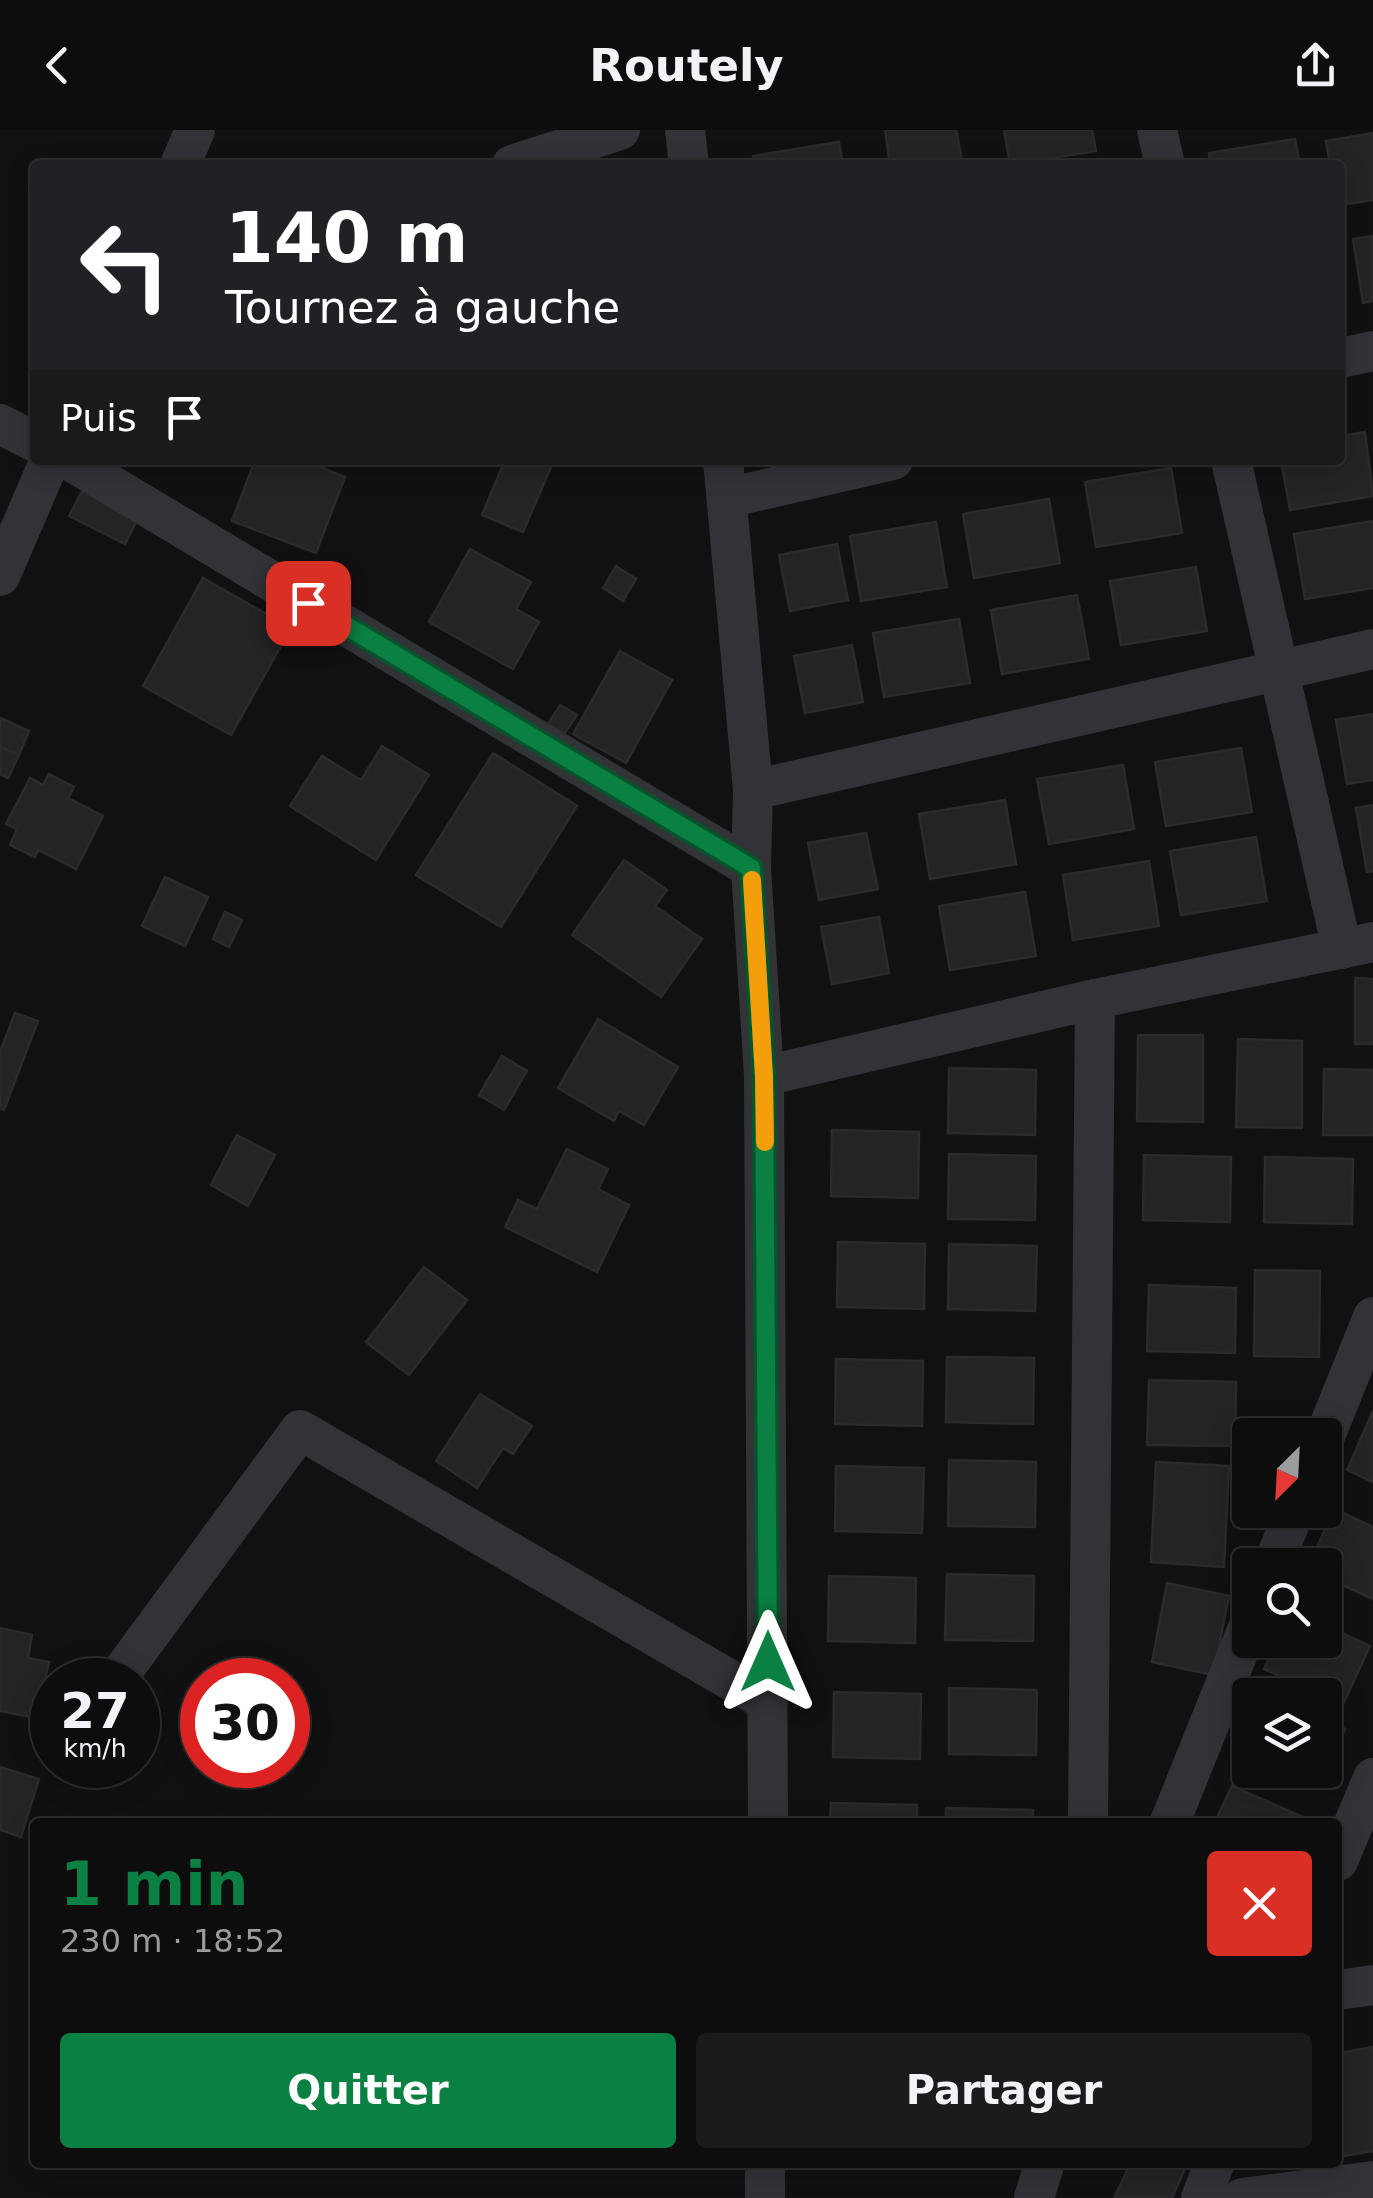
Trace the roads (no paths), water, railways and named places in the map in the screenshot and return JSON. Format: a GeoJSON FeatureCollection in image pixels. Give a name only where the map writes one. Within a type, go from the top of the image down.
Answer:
{"type":"FeatureCollection","features":[{"type":"Feature","properties":{"kind":"street"},"geometry":{"type":"LineString","coordinates":[[182,160],[195,130]]}},
{"type":"Feature","properties":{"kind":"street"},"geometry":{"type":"LineString","coordinates":[[527,160],[620,130]]}},
{"type":"Feature","properties":{"kind":"street"},"geometry":{"type":"LineString","coordinates":[[685,130],[688,160]]}},
{"type":"Feature","properties":{"kind":"street"},"geometry":{"type":"LineString","coordinates":[[1157,130],[1164,160]]}},
{"type":"Feature","properties":{"kind":"street"},"geometry":{"type":"LineString","coordinates":[[1345,357],[1373,351]]}},
{"type":"Feature","properties":{"kind":"street"},"geometry":{"type":"LineString","coordinates":[[0,424],[30,439]]}},
{"type":"Feature","properties":{"kind":"street"},"geometry":{"type":"LineString","coordinates":[[0,576],[48,465]]}},
{"type":"Feature","properties":{"kind":"street"},"geometry":{"type":"LineString","coordinates":[[77,465],[751,868]]}},
{"type":"Feature","properties":{"kind":"street"},"geometry":{"type":"LineString","coordinates":[[768,1818],[764,1076],[751,868],[753,790],[725,479],[849,465]]}},
{"type":"Feature","properties":{"kind":"street"},"geometry":{"type":"LineString","coordinates":[[764,1076],[1095,1000],[1357,946],[1279,670],[1233,465]]}},
{"type":"Feature","properties":{"kind":"street"},"geometry":{"type":"LineString","coordinates":[[753,790],[1373,649]]}},
{"type":"Feature","properties":{"kind":"street"},"geometry":{"type":"LineString","coordinates":[[1088,1818],[1095,1000]]}},
{"type":"Feature","properties":{"kind":"street"},"geometry":{"type":"LineString","coordinates":[[1332,1418],[1373,1317]]}},
{"type":"Feature","properties":{"kind":"street"},"geometry":{"type":"LineString","coordinates":[[132,1658],[300,1430],[768,1702]]}},
{"type":"Feature","properties":{"kind":"street"},"geometry":{"type":"LineString","coordinates":[[1172,1818],[1236,1658]]}},
{"type":"Feature","properties":{"kind":"street"},"geometry":{"type":"LineString","coordinates":[[1342,1852],[1373,1778]]}},
{"type":"Feature","properties":{"kind":"street"},"geometry":{"type":"LineString","coordinates":[[1342,1989],[1373,1985]]}},
{"type":"Feature","properties":{"kind":"street"},"geometry":{"type":"LineString","coordinates":[[765,2168],[765,2198]]}},
{"type":"Feature","properties":{"kind":"street"},"geometry":{"type":"LineString","coordinates":[[1034,2198],[1043,2168]]}},
{"type":"Feature","properties":{"kind":"street"},"geometry":{"type":"LineString","coordinates":[[1201,2198],[1213,2168]]}},
{"type":"Feature","properties":{"kind":"street"},"geometry":{"type":"LineString","coordinates":[[1242,2198],[1373,2181]]}}]}
